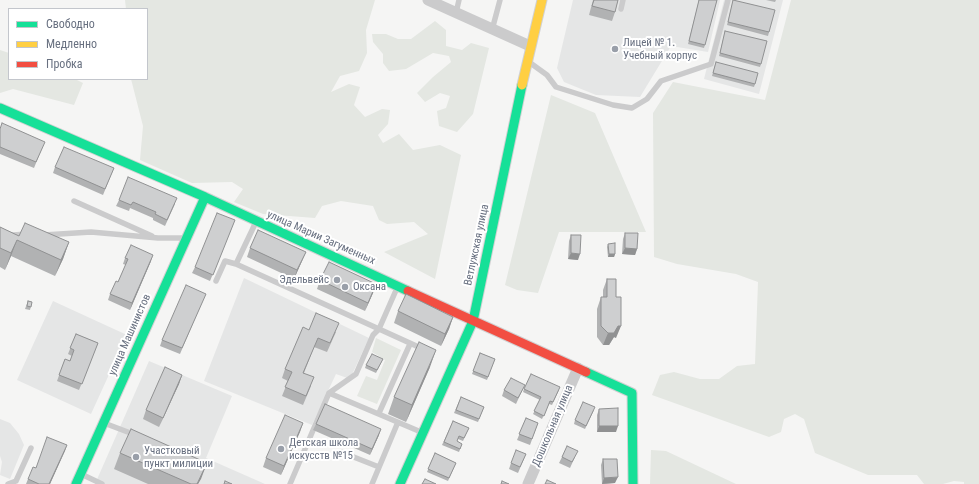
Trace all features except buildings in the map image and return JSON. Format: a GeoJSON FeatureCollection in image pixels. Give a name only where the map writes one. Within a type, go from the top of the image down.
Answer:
{"type":"FeatureCollection","features":[{"type":"Feature","properties":{"kind":"street"},"geometry":{"type":"LineString","coordinates":[[428,0],[530,46]]}},
{"type":"Feature","properties":{"kind":"street","name":"Ветлужская улица"},"geometry":{"type":"LineString","coordinates":[[400,484],[473,321],[530,46],[542,0]]}},
{"type":"Feature","properties":{"kind":"street","name":"улица Марии Загуменных"},"geometry":{"type":"LineString","coordinates":[[1,110],[206,196],[256,222],[632,393],[633,484]]}},
{"type":"Feature","properties":{"kind":"street","name":"улица Машинистов"},"geometry":{"type":"LineString","coordinates":[[76,484],[206,196]]}},
{"type":"Feature","properties":{"kind":"street","name":"Дошкольная улица"},"geometry":{"type":"LineString","coordinates":[[528,484],[578,368]]}},
{"type":"Feature","properties":{"kind":"lane"},"geometry":{"type":"LineString","coordinates":[[456,13],[459,0]]}},
{"type":"Feature","properties":{"kind":"lane"},"geometry":{"type":"LineString","coordinates":[[492,30],[500,0]]}},
{"type":"Feature","properties":{"kind":"lane"},"geometry":{"type":"LineString","coordinates":[[620,9],[623,0]]}},
{"type":"Feature","properties":{"kind":"lane"},"geometry":{"type":"LineString","coordinates":[[528,61],[547,75],[556,87],[612,105],[632,108],[647,99],[661,81],[710,64],[728,0]]}},
{"type":"Feature","properties":{"kind":"lane"},"geometry":{"type":"LineString","coordinates":[[74,201],[158,238]]}},
{"type":"Feature","properties":{"kind":"lane"},"geometry":{"type":"LineString","coordinates":[[236,264],[256,222]]}},
{"type":"Feature","properties":{"kind":"lane"},"geometry":{"type":"LineString","coordinates":[[0,236],[91,232],[158,238],[187,238]]}},
{"type":"Feature","properties":{"kind":"lane"},"geometry":{"type":"LineString","coordinates":[[216,281],[225,261],[236,264],[410,344],[429,351]]}},
{"type":"Feature","properties":{"kind":"lane"},"geometry":{"type":"LineString","coordinates":[[290,484],[329,393],[356,374],[373,335],[379,329],[398,286]]}},
{"type":"Feature","properties":{"kind":"lane"},"geometry":{"type":"LineString","coordinates":[[379,413],[410,344]]}},
{"type":"Feature","properties":{"kind":"lane"},"geometry":{"type":"LineString","coordinates":[[329,393],[423,433]]}},
{"type":"Feature","properties":{"kind":"lane"},"geometry":{"type":"LineString","coordinates":[[372,484],[398,422]]}},
{"type":"Feature","properties":{"kind":"lane"},"geometry":{"type":"LineString","coordinates":[[104,423],[133,434]]}},
{"type":"Feature","properties":{"kind":"lane"},"geometry":{"type":"LineString","coordinates":[[8,484],[16,481],[31,448]]}},
{"type":"Feature","properties":{"kind":"lane"},"geometry":{"type":"LineString","coordinates":[[341,452],[379,467]]}},
{"type":"Feature","properties":{"kind":"lane"},"geometry":{"type":"LineString","coordinates":[[81,474],[102,484]]}},
{"type":"Feature","properties":{"kind":"shaded area"},"geometry":{"type":"Polygon","coordinates":[[[125,0],[375,0],[366,30],[367,53],[359,71],[340,76],[331,92],[349,84],[360,87],[354,105],[365,117],[382,109],[390,110],[388,124],[378,135],[383,143],[399,134],[413,150],[440,145],[461,155],[435,279],[384,252],[428,234],[414,222],[387,224],[379,220],[373,206],[341,201],[322,206],[315,218],[263,214],[234,202],[243,189],[232,182],[192,183],[140,160],[143,126],[131,80],[148,80],[148,8],[126,8],[125,0]]]}},
{"type":"Feature","properties":{"kind":"shaded area","name":"Лицей № 1. Учебный корпус"},"geometry":{"type":"Polygon","coordinates":[[[573,0],[720,0],[708,52],[671,46],[640,97],[596,95],[564,82],[557,68],[573,0]]]}},
{"type":"Feature","properties":{"kind":"shaded area"},"geometry":{"type":"Polygon","coordinates":[[[724,0],[783,0],[759,94],[704,79],[724,0]]]}},
{"type":"Feature","properties":{"kind":"shaded area"},"geometry":{"type":"Polygon","coordinates":[[[791,0],[979,0],[979,484],[964,484],[964,482],[954,481],[943,484],[924,484],[917,475],[868,475],[815,453],[804,419],[795,414],[784,419],[781,432],[769,437],[652,395],[660,375],[674,372],[700,379],[719,379],[737,366],[755,364],[758,282],[736,274],[677,264],[654,257],[653,113],[673,82],[765,100],[791,0]]]}},
{"type":"Feature","properties":{"kind":"shaded area"},"geometry":{"type":"Polygon","coordinates":[[[435,21],[446,30],[446,46],[462,50],[471,43],[489,48],[473,114],[457,132],[439,126],[437,111],[446,108],[450,96],[440,93],[425,102],[417,93],[451,62],[449,56],[433,53],[406,69],[389,71],[383,63],[383,54],[373,42],[372,34],[386,34],[398,39],[411,39],[435,21]]]}},
{"type":"Feature","properties":{"kind":"shaded area"},"geometry":{"type":"Polygon","coordinates":[[[0,50],[8,53],[8,80],[77,80],[83,83],[74,105],[13,89],[0,93],[0,50]]]}},
{"type":"Feature","properties":{"kind":"shaded area"},"geometry":{"type":"Polygon","coordinates":[[[551,95],[595,113],[646,232],[559,232],[538,293],[517,290],[505,285],[551,95]]]}},
{"type":"Feature","properties":{"kind":"shaded area"},"geometry":{"type":"Polygon","coordinates":[[[244,278],[369,338],[350,379],[336,374],[312,425],[204,381],[244,278]]]}},
{"type":"Feature","properties":{"kind":"shaded area"},"geometry":{"type":"Polygon","coordinates":[[[53,301],[127,335],[91,414],[17,380],[53,301]]]}},
{"type":"Feature","properties":{"kind":"shaded area"},"geometry":{"type":"Polygon","coordinates":[[[376,338],[401,350],[377,404],[357,396],[366,376],[377,380],[385,360],[372,352],[376,338]]]}},
{"type":"Feature","properties":{"kind":"shaded area"},"geometry":{"type":"Polygon","coordinates":[[[149,361],[232,396],[206,458],[265,484],[95,484],[149,361]]]}},
{"type":"Feature","properties":{"kind":"shaded area"},"geometry":{"type":"Polygon","coordinates":[[[0,419],[10,423],[19,434],[24,445],[10,479],[0,475],[2,462],[0,456],[0,419]]]}},
{"type":"Feature","properties":{"kind":"shaded area"},"geometry":{"type":"Polygon","coordinates":[[[651,450],[666,451],[736,484],[650,484],[651,450]]]}},
{"type":"Feature","properties":{"kind":"traffic: fast"},"geometry":{"type":"LineString","coordinates":[[400,484],[473,321],[522,85]]}},
{"type":"Feature","properties":{"kind":"traffic: fast"},"geometry":{"type":"LineString","coordinates":[[0,108],[205,197],[408,291]]}},
{"type":"Feature","properties":{"kind":"traffic: fast"},"geometry":{"type":"LineString","coordinates":[[76,484],[205,197]]}},
{"type":"Feature","properties":{"kind":"traffic: fast"},"geometry":{"type":"LineString","coordinates":[[586,372],[632,393],[633,484]]}},
{"type":"Feature","properties":{"kind":"traffic: slow"},"geometry":{"type":"LineString","coordinates":[[522,85],[542,0]]}},
{"type":"Feature","properties":{"kind":"traffic: jam"},"geometry":{"type":"LineString","coordinates":[[408,291],[586,372]]}},
{"type":"Feature","properties":{"kind":"place","name":"Лицей № 1. Учебный корпус"},"geometry":{"type":"Point","coordinates":[615,49]}},
{"type":"Feature","properties":{"kind":"place","name":"Эдельвейс"},"geometry":{"type":"Point","coordinates":[337,280]}},
{"type":"Feature","properties":{"kind":"place","name":"Оксана"},"geometry":{"type":"Point","coordinates":[345,287]}},
{"type":"Feature","properties":{"kind":"place","name":"Детская школа искусств №15"},"geometry":{"type":"Point","coordinates":[281,449]}},
{"type":"Feature","properties":{"kind":"place","name":"Участковый пункт милиции"},"geometry":{"type":"Point","coordinates":[136,457]}}]}
